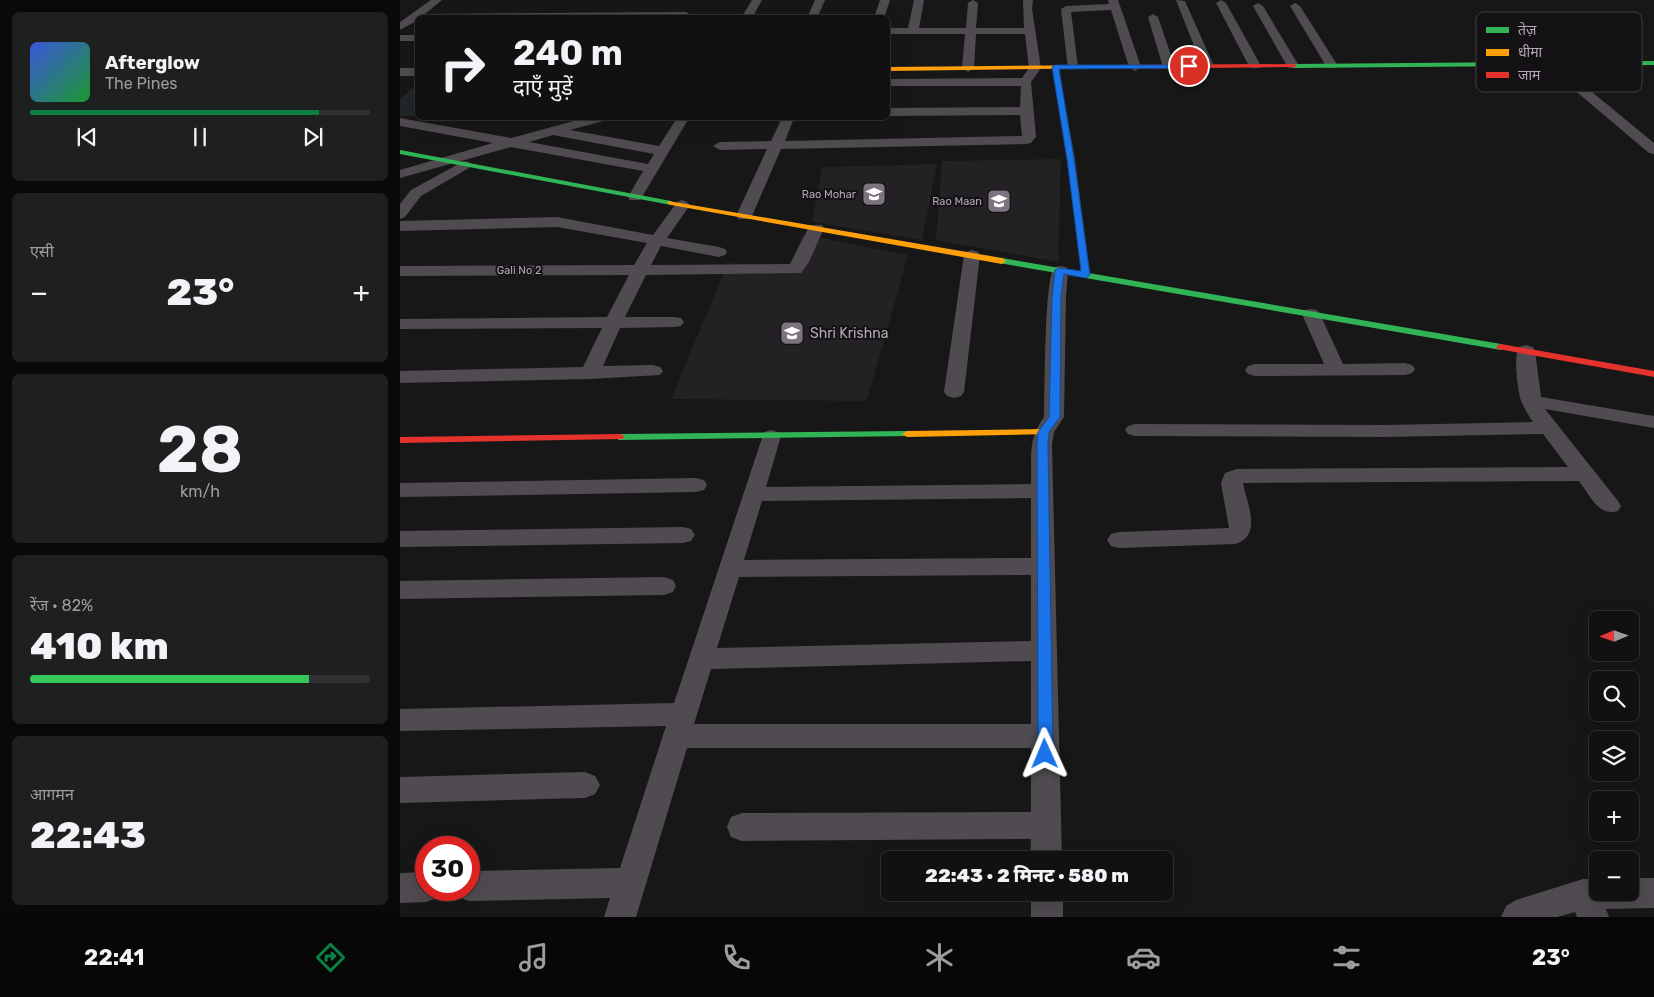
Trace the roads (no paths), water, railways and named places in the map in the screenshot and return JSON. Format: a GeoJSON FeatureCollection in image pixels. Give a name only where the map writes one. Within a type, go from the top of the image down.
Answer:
{"type":"FeatureCollection","features":[{"type":"Feature","properties":{"kind":"street"},"geometry":{"type":"LineString","coordinates":[[415,15],[437,0]]}},
{"type":"Feature","properties":{"kind":"street"},"geometry":{"type":"LineString","coordinates":[[748,15],[757,0]]}},
{"type":"Feature","properties":{"kind":"street"},"geometry":{"type":"LineString","coordinates":[[813,15],[820,0]]}},
{"type":"Feature","properties":{"kind":"street"},"geometry":{"type":"LineString","coordinates":[[880,15],[885,0]]}},
{"type":"Feature","properties":{"kind":"street"},"geometry":{"type":"LineString","coordinates":[[913,31],[919,0]]}},
{"type":"Feature","properties":{"kind":"street"},"geometry":{"type":"LineString","coordinates":[[720,146],[1026,140],[1028,137],[1027,111],[1020,96],[1027,84],[1025,82],[1035,68],[1029,31],[1028,0]]}},
{"type":"Feature","properties":{"kind":"street"},"geometry":{"type":"LineString","coordinates":[[1180,1],[1208,66]]}},
{"type":"Feature","properties":{"kind":"street"},"geometry":{"type":"LineString","coordinates":[[1072,67],[1065,10],[1075,4],[1114,3],[1135,67]]}},
{"type":"Feature","properties":{"kind":"street"},"geometry":{"type":"LineString","coordinates":[[1221,3],[1255,66]]}},
{"type":"Feature","properties":{"kind":"street"},"geometry":{"type":"LineString","coordinates":[[968,68],[973,4]]}},
{"type":"Feature","properties":{"kind":"street"},"geometry":{"type":"LineString","coordinates":[[598,15],[606,6]]}},
{"type":"Feature","properties":{"kind":"street"},"geometry":{"type":"LineString","coordinates":[[428,7],[692,6],[686,15]]}},
{"type":"Feature","properties":{"kind":"street"},"geometry":{"type":"LineString","coordinates":[[1258,6],[1293,66]]}},
{"type":"Feature","properties":{"kind":"street"},"geometry":{"type":"LineString","coordinates":[[1295,6],[1332,66]]}},
{"type":"Feature","properties":{"kind":"street"},"geometry":{"type":"LineString","coordinates":[[400,27],[415,15]]}},
{"type":"Feature","properties":{"kind":"street"},"geometry":{"type":"LineString","coordinates":[[1153,17],[1169,67]]}},
{"type":"Feature","properties":{"kind":"street"},"geometry":{"type":"LineString","coordinates":[[400,27],[415,28]]}},
{"type":"Feature","properties":{"kind":"street"},"geometry":{"type":"LineString","coordinates":[[890,31],[1029,31]]}},
{"type":"Feature","properties":{"kind":"street"},"geometry":{"type":"LineString","coordinates":[[400,38],[415,38]]}},
{"type":"Feature","properties":{"kind":"street"},"geometry":{"type":"LineString","coordinates":[[890,68],[1476,65]]}},
{"type":"Feature","properties":{"kind":"street"},"geometry":{"type":"LineString","coordinates":[[400,72],[415,72]]}},
{"type":"Feature","properties":{"kind":"street"},"geometry":{"type":"LineString","coordinates":[[890,82],[1025,82]]}},
{"type":"Feature","properties":{"kind":"street"},"geometry":{"type":"LineString","coordinates":[[1584,92],[1654,150]]}},
{"type":"Feature","properties":{"kind":"street"},"geometry":{"type":"LineString","coordinates":[[890,112],[1027,111]]}},
{"type":"Feature","properties":{"kind":"street"},"geometry":{"type":"LineString","coordinates":[[400,174],[591,120]]}},
{"type":"Feature","properties":{"kind":"street"},"geometry":{"type":"LineString","coordinates":[[636,197],[683,120]]}},
{"type":"Feature","properties":{"kind":"street"},"geometry":{"type":"LineString","coordinates":[[744,216],[787,120]]}},
{"type":"Feature","properties":{"kind":"street"},"geometry":{"type":"LineString","coordinates":[[400,122],[652,169]]}},
{"type":"Feature","properties":{"kind":"street"},"geometry":{"type":"LineString","coordinates":[[552,131],[663,151]]}},
{"type":"Feature","properties":{"kind":"street"},"geometry":{"type":"LineString","coordinates":[[400,152],[636,197],[1654,374]]}},
{"type":"Feature","properties":{"kind":"street"},"geometry":{"type":"LineString","coordinates":[[400,214],[416,193],[464,165]]}},
{"type":"Feature","properties":{"kind":"street"},"geometry":{"type":"LineString","coordinates":[[590,373],[638,270],[682,205]]}},
{"type":"Feature","properties":{"kind":"street"},"geometry":{"type":"LineString","coordinates":[[400,226],[558,222],[719,252]]}},
{"type":"Feature","properties":{"kind":"street","name":"Gali No 2"},"geometry":{"type":"LineString","coordinates":[[400,271],[795,269],[801,262],[816,228]]}},
{"type":"Feature","properties":{"kind":"street"},"geometry":{"type":"LineString","coordinates":[[954,392],[972,255]]}},
{"type":"Feature","properties":{"kind":"street"},"geometry":{"type":"LineString","coordinates":[[1046,851],[1044,432],[1054,417],[1056,296],[1060,270]]}},
{"type":"Feature","properties":{"kind":"street"},"geometry":{"type":"LineString","coordinates":[[1311,314],[1336,370]]}},
{"type":"Feature","properties":{"kind":"street"},"geometry":{"type":"LineString","coordinates":[[400,324],[675,322]]}},
{"type":"Feature","properties":{"kind":"street"},"geometry":{"type":"LineString","coordinates":[[1526,351],[1528,387],[1531,401],[1549,428],[1610,506]]}},
{"type":"Feature","properties":{"kind":"street"},"geometry":{"type":"LineString","coordinates":[[1255,370],[1405,369]]}},
{"type":"Feature","properties":{"kind":"street"},"geometry":{"type":"LineString","coordinates":[[400,377],[654,371]]}},
{"type":"Feature","properties":{"kind":"street"},"geometry":{"type":"LineString","coordinates":[[1531,401],[1654,422]]}},
{"type":"Feature","properties":{"kind":"street"},"geometry":{"type":"LineString","coordinates":[[1135,430],[1366,432],[1549,428]]}},
{"type":"Feature","properties":{"kind":"street"},"geometry":{"type":"LineString","coordinates":[[400,440],[1044,432]]}},
{"type":"Feature","properties":{"kind":"street"},"geometry":{"type":"LineString","coordinates":[[620,917],[771,436]]}},
{"type":"Feature","properties":{"kind":"street"},"geometry":{"type":"LineString","coordinates":[[1119,540],[1235,536],[1239,533],[1241,525],[1232,483],[1233,478],[1236,476],[1584,474]]}},
{"type":"Feature","properties":{"kind":"street"},"geometry":{"type":"LineString","coordinates":[[400,490],[696,485]]}},
{"type":"Feature","properties":{"kind":"street"},"geometry":{"type":"LineString","coordinates":[[753,494],[1043,491]]}},
{"type":"Feature","properties":{"kind":"street"},"geometry":{"type":"LineString","coordinates":[[400,539],[683,535]]}},
{"type":"Feature","properties":{"kind":"street"},"geometry":{"type":"LineString","coordinates":[[729,570],[1044,566]]}},
{"type":"Feature","properties":{"kind":"street"},"geometry":{"type":"LineString","coordinates":[[400,590],[664,586]]}},
{"type":"Feature","properties":{"kind":"street"},"geometry":{"type":"LineString","coordinates":[[701,659],[1044,650]]}},
{"type":"Feature","properties":{"kind":"street"},"geometry":{"type":"LineString","coordinates":[[400,720],[680,725],[1045,736]]}},
{"type":"Feature","properties":{"kind":"street"},"geometry":{"type":"LineString","coordinates":[[400,790],[585,786]]}},
{"type":"Feature","properties":{"kind":"street"},"geometry":{"type":"LineString","coordinates":[[742,827],[1046,824]]}},
{"type":"Feature","properties":{"kind":"street"},"geometry":{"type":"LineString","coordinates":[[480,886],[630,883]]}},
{"type":"Feature","properties":{"kind":"street"},"geometry":{"type":"LineString","coordinates":[[400,888],[415,887]]}},
{"type":"Feature","properties":{"kind":"street"},"geometry":{"type":"LineString","coordinates":[[1516,917],[1527,911],[1588,905],[1654,893]]}},
{"type":"Feature","properties":{"kind":"street"},"geometry":{"type":"LineString","coordinates":[[1047,901],[1047,917]]}},
{"type":"Feature","properties":{"kind":"lane"},"geometry":{"type":"LineString","coordinates":[[1055,67],[1071,159],[1086,275]]}},
{"type":"Feature","properties":{"kind":"place","name":"Rao Mohar"},"geometry":{"type":"Point","coordinates":[874,194]}},
{"type":"Feature","properties":{"kind":"place","name":"Rao Maan"},"geometry":{"type":"Point","coordinates":[999,201]}},
{"type":"Feature","properties":{"kind":"place","name":"Shri Krishna"},"geometry":{"type":"Point","coordinates":[792,333]}}]}
